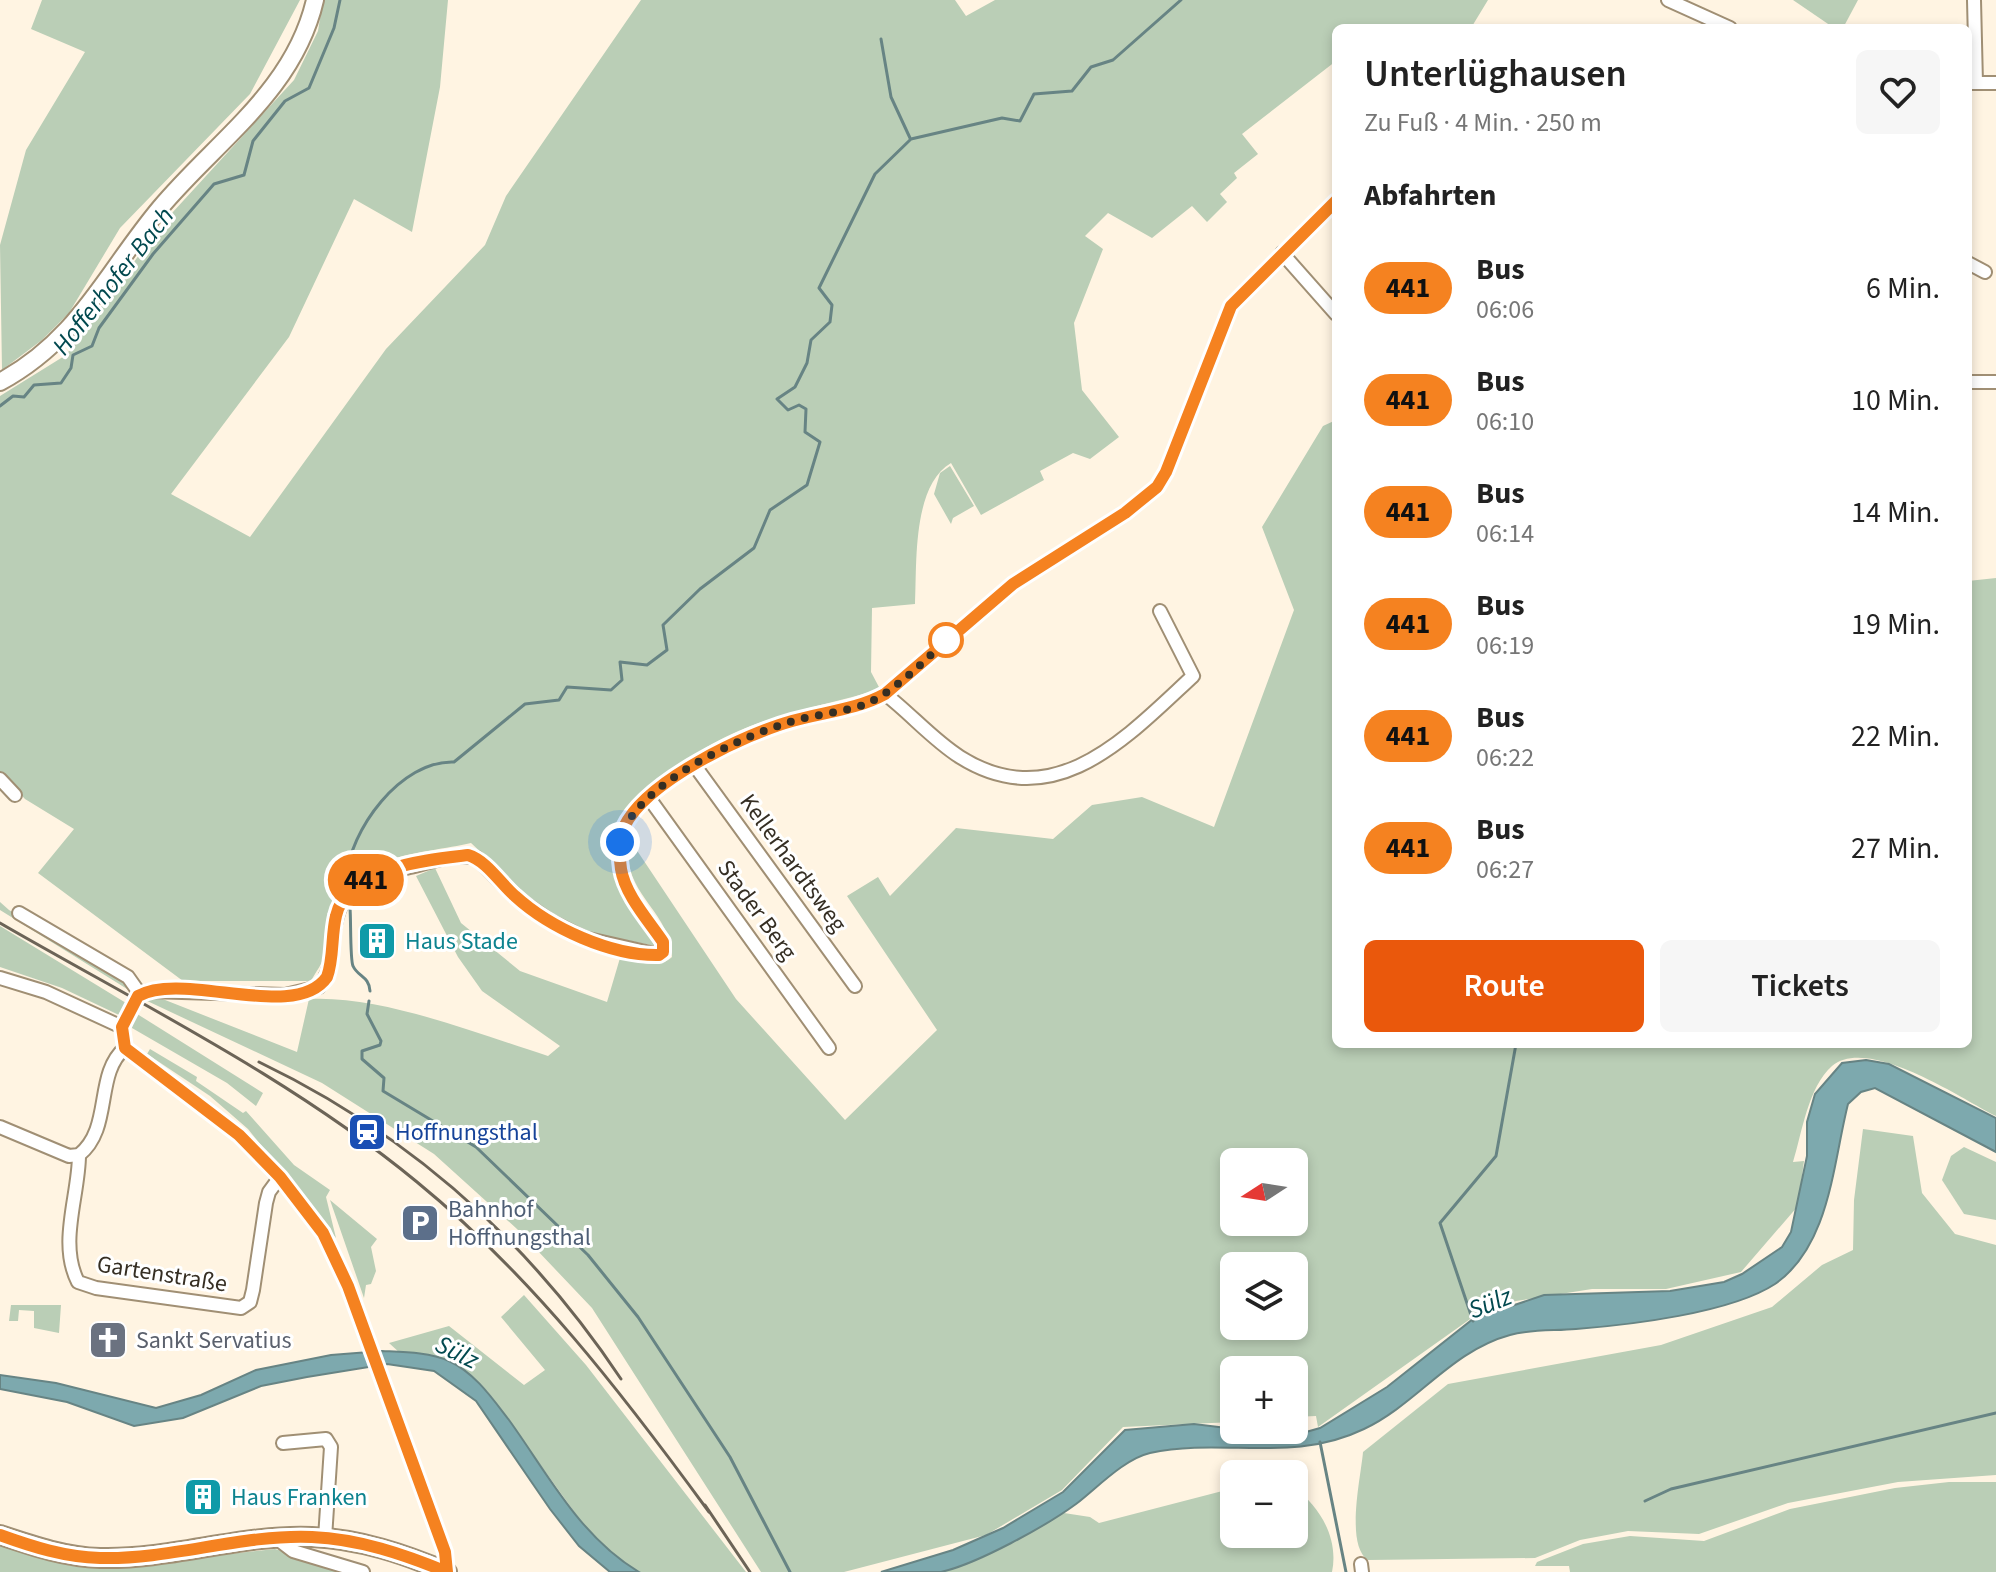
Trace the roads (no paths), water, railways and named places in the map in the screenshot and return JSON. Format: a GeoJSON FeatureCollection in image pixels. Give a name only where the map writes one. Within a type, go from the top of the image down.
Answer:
{"type":"FeatureCollection","features":[{"type":"Feature","properties":{"kind":"main road"},"geometry":{"type":"LineString","coordinates":[[0,1535],[51,1552],[102,1558],[276,1538],[325,1538],[390,1550],[447,1572]]}},
{"type":"Feature","properties":{"kind":"street"},"geometry":{"type":"LineString","coordinates":[[0,382],[44,354],[69,332],[163,205],[265,98],[294,58],[315,0]]}},
{"type":"Feature","properties":{"kind":"street"},"geometry":{"type":"LineString","coordinates":[[1668,0],[1721,24]]}},
{"type":"Feature","properties":{"kind":"street"},"geometry":{"type":"LineString","coordinates":[[1974,0],[1972,83],[1996,83]]}},
{"type":"Feature","properties":{"kind":"street"},"geometry":{"type":"LineString","coordinates":[[447,1572],[445,1552],[333,1251],[280,1177],[201,1103],[125,1048],[122,1027],[140,994],[158,990],[269,995],[310,992],[327,977],[336,915],[351,889],[392,871],[468,855],[477,858],[514,896],[552,922],[584,938],[659,955],[663,952],[663,942],[623,878],[621,867],[623,829],[649,798],[734,742],[772,728],[866,704],[885,694],[1013,584],[1125,513],[1157,487],[1172,458],[1231,306],[1332,205]]}},
{"type":"Feature","properties":{"kind":"street"},"geometry":{"type":"LineString","coordinates":[[1282,253],[1332,309]]}},
{"type":"Feature","properties":{"kind":"street"},"geometry":{"type":"LineString","coordinates":[[1972,265],[1985,272]]}},
{"type":"Feature","properties":{"kind":"street"},"geometry":{"type":"LineString","coordinates":[[1972,382],[1996,382]]}},
{"type":"Feature","properties":{"kind":"street"},"geometry":{"type":"LineString","coordinates":[[885,694],[958,756],[978,767],[1022,777],[1067,774],[1111,747],[1193,676],[1160,611]]}},
{"type":"Feature","properties":{"kind":"street","name":"Kellerhardtsweg"},"geometry":{"type":"LineString","coordinates":[[695,766],[855,986]]}},
{"type":"Feature","properties":{"kind":"street"},"geometry":{"type":"LineString","coordinates":[[0,779],[15,795]]}},
{"type":"Feature","properties":{"kind":"street","name":"Stader Berg"},"geometry":{"type":"LineString","coordinates":[[649,798],[829,1048]]}},
{"type":"Feature","properties":{"kind":"street"},"geometry":{"type":"LineString","coordinates":[[19,913],[128,977],[140,994]]}},
{"type":"Feature","properties":{"kind":"street"},"geometry":{"type":"LineString","coordinates":[[0,978],[46,992],[122,1027]]}},
{"type":"Feature","properties":{"kind":"street"},"geometry":{"type":"LineString","coordinates":[[0,1127],[69,1156],[79,1155],[95,1138],[114,1060],[125,1048]]}},
{"type":"Feature","properties":{"kind":"street","name":"Gartenstraße"},"geometry":{"type":"LineString","coordinates":[[79,1155],[71,1214],[72,1260],[78,1282],[96,1288],[247,1306],[253,1290],[266,1203],[269,1192],[280,1177]]}},
{"type":"Feature","properties":{"kind":"street"},"geometry":{"type":"LineString","coordinates":[[283,1443],[326,1439],[331,1447],[325,1538]]}},
{"type":"Feature","properties":{"kind":"street"},"geometry":{"type":"LineString","coordinates":[[276,1538],[293,1551],[363,1572]]}},
{"type":"Feature","properties":{"kind":"water"},"geometry":{"type":"Polygon","coordinates":[[[1866,1060],[1889,1064],[1996,1118],[1996,1152],[1875,1088],[1861,1092],[1848,1104],[1833,1177],[1808,1248],[1793,1268],[1775,1284],[1756,1294],[1707,1310],[1651,1321],[1510,1335],[1470,1353],[1401,1406],[1364,1429],[1337,1439],[1310,1445],[1284,1448],[1204,1447],[1150,1453],[1121,1468],[1047,1523],[973,1561],[941,1572],[881,1572],[953,1550],[1003,1528],[1063,1492],[1125,1430],[1194,1424],[1220,1427],[1220,1444],[1308,1444],[1308,1431],[1320,1428],[1387,1387],[1473,1319],[1544,1295],[1670,1291],[1724,1282],[1742,1274],[1782,1247],[1791,1232],[1807,1156],[1807,1122],[1815,1094],[1842,1063],[1866,1060]]]}},
{"type":"Feature","properties":{"kind":"water"},"geometry":{"type":"Polygon","coordinates":[[[382,1351],[433,1356],[467,1372],[503,1412],[582,1523],[618,1558],[639,1572],[610,1572],[579,1546],[476,1401],[434,1371],[387,1364],[307,1377],[261,1386],[183,1418],[134,1426],[67,1402],[0,1389],[0,1375],[56,1383],[156,1408],[201,1395],[256,1370],[331,1355],[382,1351]]]}},
{"type":"Feature","properties":{"kind":"waterway","name":"Hofferhofer Bach"},"geometry":{"type":"LineString","coordinates":[[0,406],[13,396],[24,397],[34,385],[61,383],[71,368],[73,355],[92,346],[99,328],[153,254],[214,184],[244,175],[253,141],[285,101],[309,88],[334,28],[340,0]]}},
{"type":"Feature","properties":{"kind":"waterway"},"geometry":{"type":"LineString","coordinates":[[346,880],[349,860],[357,840],[381,802],[397,785],[434,764],[454,762],[525,704],[559,700],[567,687],[611,690],[622,680],[620,662],[647,665],[667,650],[663,625],[700,589],[754,548],[770,510],[807,485],[820,442],[805,432],[806,409],[799,405],[788,410],[777,399],[795,387],[807,363],[811,340],[830,322],[832,305],[819,288],[875,174],[911,139],[1002,118],[1020,121],[1034,94],[1072,91],[1091,67],[1113,60],[1181,0]]}},
{"type":"Feature","properties":{"kind":"waterway"},"geometry":{"type":"LineString","coordinates":[[881,39],[891,97],[910,138]]}},
{"type":"Feature","properties":{"kind":"waterway"},"geometry":{"type":"LineString","coordinates":[[350,908],[352,962],[355,970],[368,982],[370,991]]}},
{"type":"Feature","properties":{"kind":"waterway"},"geometry":{"type":"LineString","coordinates":[[369,1001],[367,1014],[381,1041],[380,1045],[362,1051],[362,1059],[384,1078],[383,1091],[476,1147],[588,1255],[638,1317],[730,1457],[790,1572]]}},
{"type":"Feature","properties":{"kind":"waterway","name":"Sülz"},"geometry":{"type":"LineString","coordinates":[[1473,1321],[1440,1223],[1496,1156],[1515,1048]]}},
{"type":"Feature","properties":{"kind":"waterway"},"geometry":{"type":"LineString","coordinates":[[1645,1501],[1671,1489],[1996,1413]]}},
{"type":"Feature","properties":{"kind":"waterway"},"geometry":{"type":"LineString","coordinates":[[1320,1442],[1346,1572]]}},
{"type":"Feature","properties":{"kind":"railway"},"geometry":{"type":"LineString","coordinates":[[0,923],[267,1076],[369,1144],[417,1182],[459,1218],[537,1296],[609,1380],[709,1512]]}},
{"type":"Feature","properties":{"kind":"railway"},"geometry":{"type":"LineString","coordinates":[[259,1062],[366,1122],[462,1196],[547,1281],[621,1379]]}},
{"type":"Feature","properties":{"kind":"railway"},"geometry":{"type":"LineString","coordinates":[[705,1505],[750,1572]]}},
{"type":"Feature","properties":{"kind":"place","name":"Haus Stade"},"geometry":{"type":"Point","coordinates":[377,941]}},
{"type":"Feature","properties":{"kind":"place","name":"Hoffnungsthal"},"geometry":{"type":"Point","coordinates":[367,1132]}},
{"type":"Feature","properties":{"kind":"place","name":"Bahnhof Hoffnungsthal"},"geometry":{"type":"Point","coordinates":[420,1223]}},
{"type":"Feature","properties":{"kind":"place","name":"Sankt Servatius"},"geometry":{"type":"Point","coordinates":[108,1340]}},
{"type":"Feature","properties":{"kind":"place","name":"Haus Franken"},"geometry":{"type":"Point","coordinates":[203,1497]}}]}
